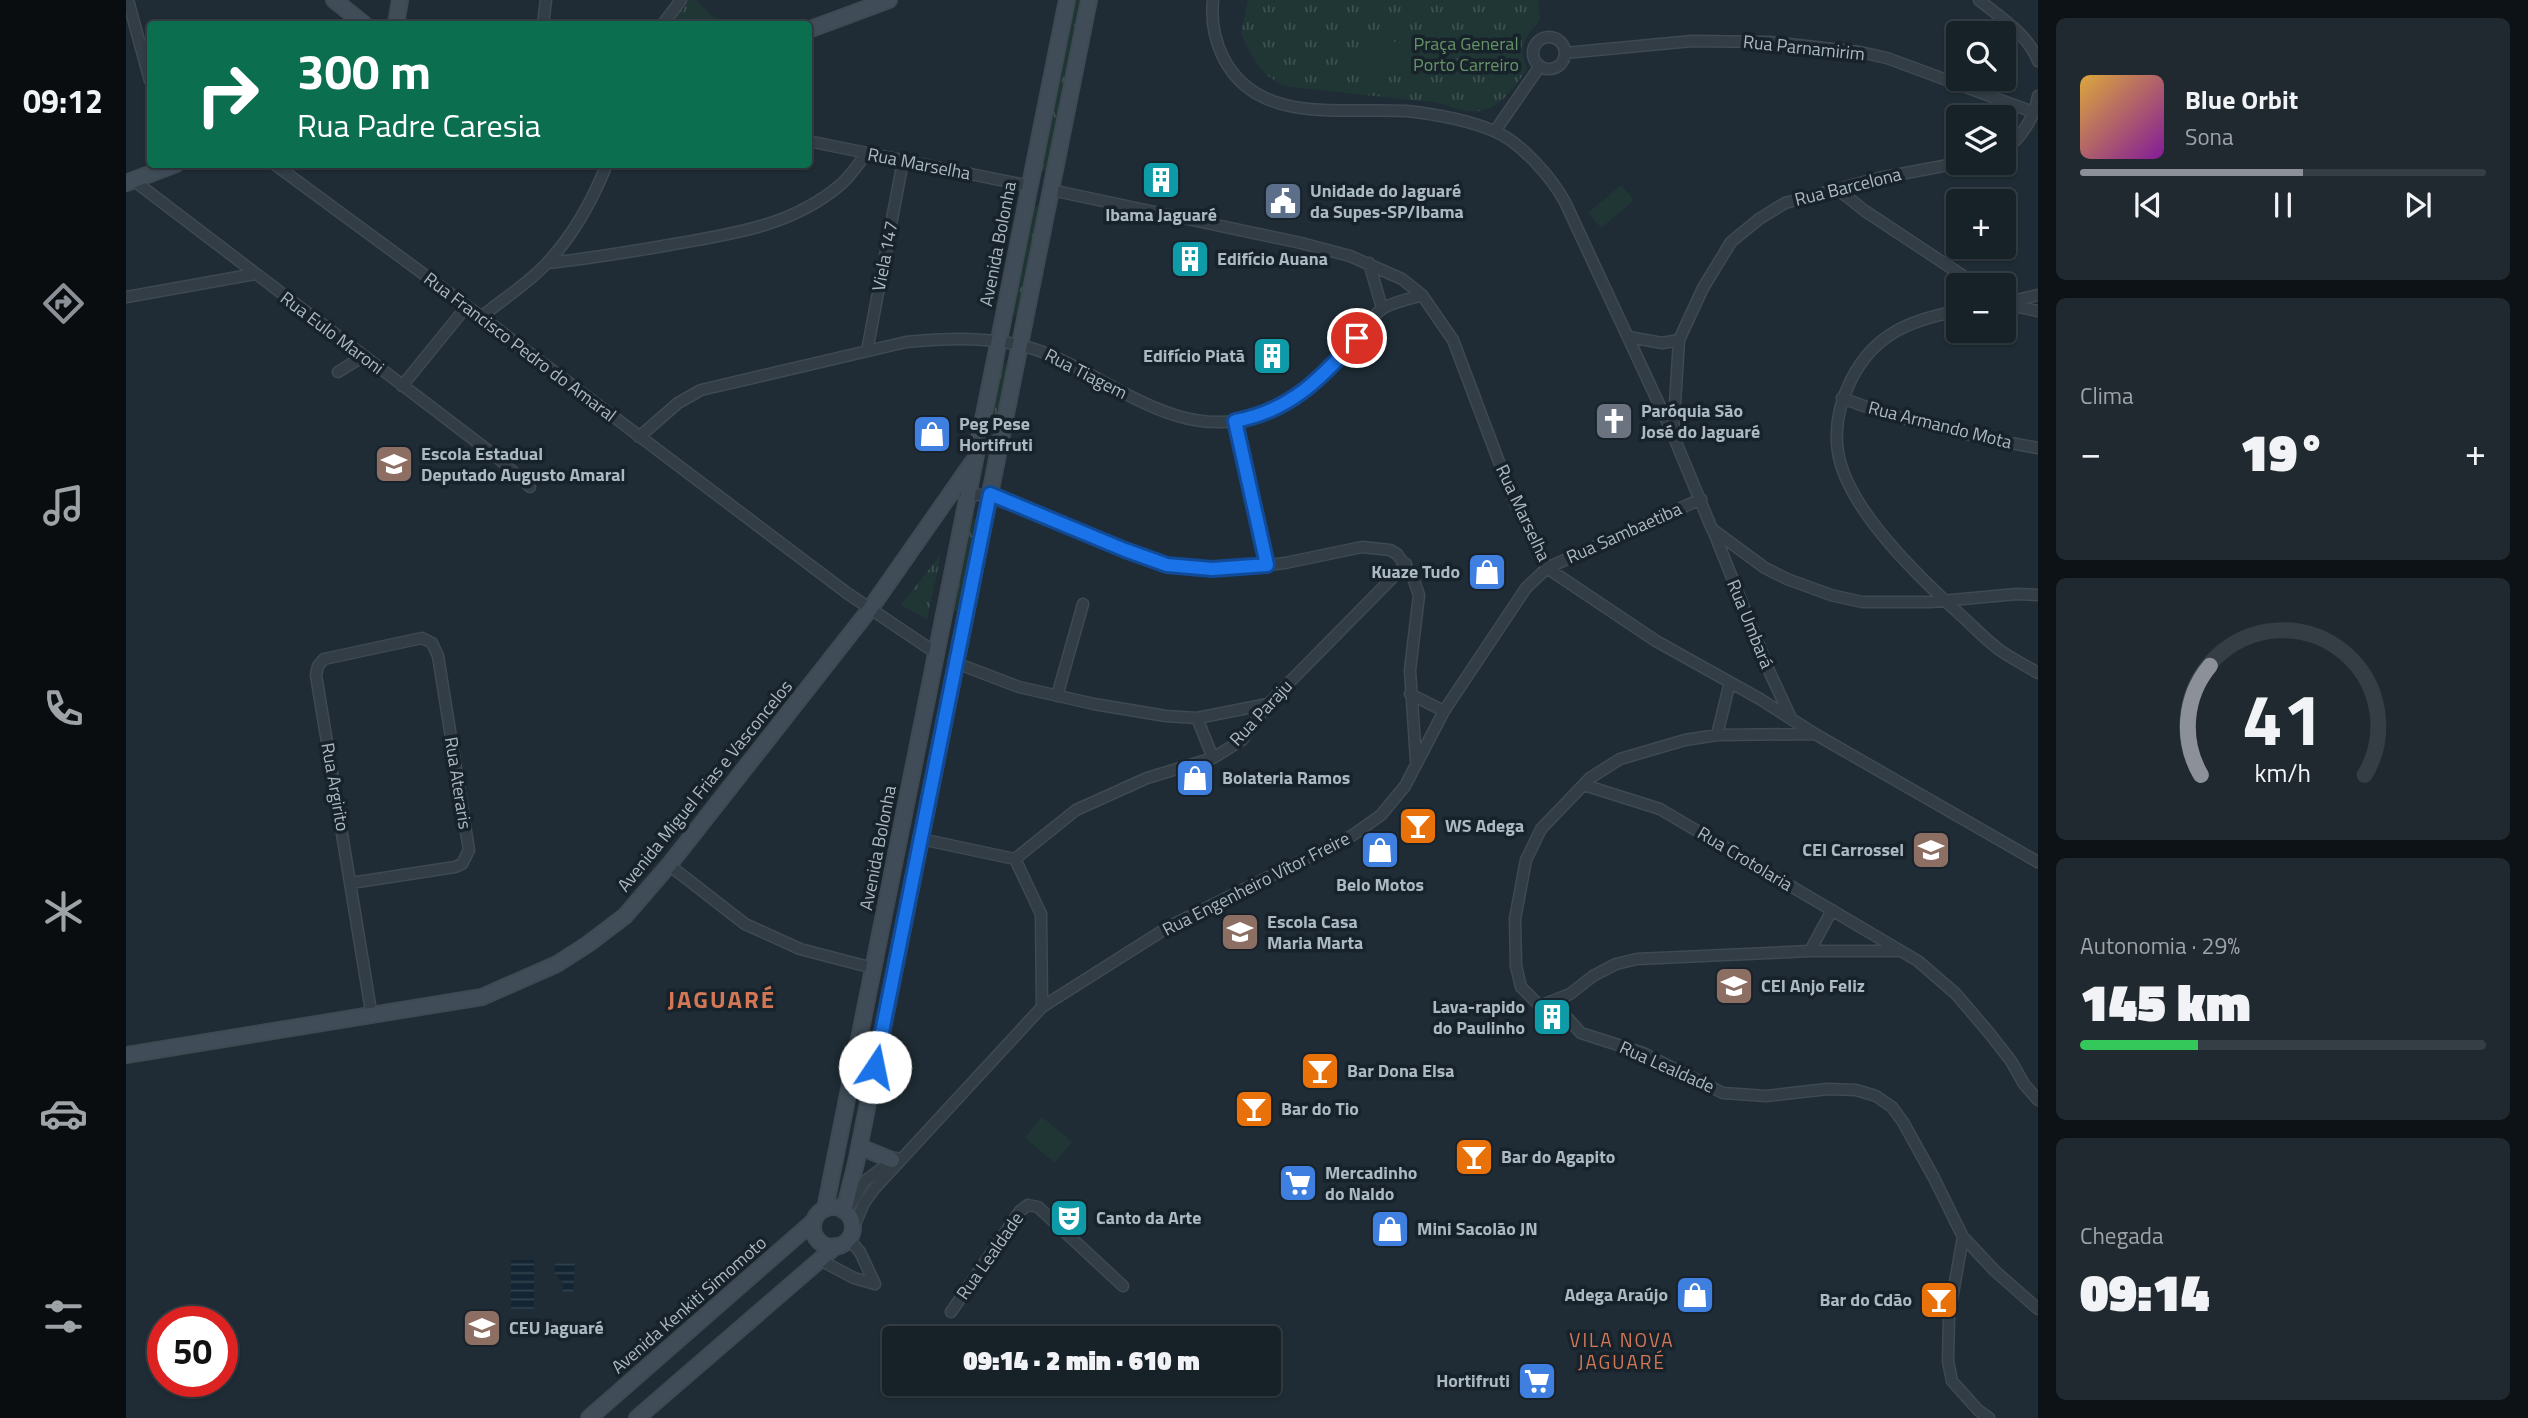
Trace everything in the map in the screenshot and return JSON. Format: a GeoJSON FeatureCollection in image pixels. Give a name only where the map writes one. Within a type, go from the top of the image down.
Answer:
{"type":"FeatureCollection","features":[{"type":"Feature","properties":{"kind":"main road"},"geometry":{"type":"LineString","coordinates":[[334,0],[360,21]]}},
{"type":"Feature","properties":{"kind":"main road"},"geometry":{"type":"LineString","coordinates":[[396,21],[400,0]]}},
{"type":"Feature","properties":{"kind":"main road"},"geometry":{"type":"LineString","coordinates":[[812,29],[889,0]]}},
{"type":"Feature","properties":{"kind":"main road","name":"Avenida Bolonha"},"geometry":{"type":"LineString","coordinates":[[825,1209],[1067,0]]}},
{"type":"Feature","properties":{"kind":"main road"},"geometry":{"type":"LineString","coordinates":[[845,1212],[1088,0]]}},
{"type":"Feature","properties":{"kind":"main road"},"geometry":{"type":"LineString","coordinates":[[130,182],[167,168]]}},
{"type":"Feature","properties":{"kind":"main road","name":"Avenida Miguel Frias e Vasconcelos"},"geometry":{"type":"LineString","coordinates":[[126,1055],[482,997],[557,964],[625,916],[668,865],[870,609],[975,459]]}},
{"type":"Feature","properties":{"kind":"main road"},"geometry":{"type":"LineString","coordinates":[[860,1143],[865,1149],[892,1160]]}},
{"type":"Feature","properties":{"kind":"main road"},"geometry":{"type":"LineString","coordinates":[[637,1418],[846,1239],[851,1219],[845,1212],[837,1207],[820,1212],[813,1227],[817,1238],[826,1245],[846,1239]]}},
{"type":"Feature","properties":{"kind":"main road","name":"Avenida Kenkiti Simomoto"},"geometry":{"type":"LineString","coordinates":[[589,1418],[814,1221]]}},
{"type":"Feature","properties":{"kind":"street"},"geometry":{"type":"LineString","coordinates":[[128,0],[147,70]]}},
{"type":"Feature","properties":{"kind":"street"},"geometry":{"type":"LineString","coordinates":[[543,21],[546,0]]}},
{"type":"Feature","properties":{"kind":"street"},"geometry":{"type":"LineString","coordinates":[[665,21],[681,0]]}},
{"type":"Feature","properties":{"kind":"street"},"geometry":{"type":"LineString","coordinates":[[1213,0],[1217,44],[1227,64],[1241,83],[1263,99],[1296,107],[1409,112],[1460,121],[1495,131],[1541,168],[1559,191],[1673,435]]}},
{"type":"Feature","properties":{"kind":"street"},"geometry":{"type":"LineString","coordinates":[[1979,0],[2023,36],[2038,61]]}},
{"type":"Feature","properties":{"kind":"street"},"geometry":{"type":"LineString","coordinates":[[1556,38],[1565,53],[1562,61],[1556,67],[1548,69],[1539,66],[1533,55],[1534,47],[1539,40],[1556,38]]}},
{"type":"Feature","properties":{"kind":"street","name":"Rua Parnamirim"},"geometry":{"type":"LineString","coordinates":[[1565,53],[1692,41],[1771,42],[1860,52],[1899,63],[2033,112]]}},
{"type":"Feature","properties":{"kind":"street"},"geometry":{"type":"LineString","coordinates":[[1495,131],[1539,66]]}},
{"type":"Feature","properties":{"kind":"street"},"geometry":{"type":"LineString","coordinates":[[2016,138],[2033,112],[2038,96]]}},
{"type":"Feature","properties":{"kind":"street","name":"Rua Marselha"},"geometry":{"type":"LineString","coordinates":[[812,142],[1030,186]]}},
{"type":"Feature","properties":{"kind":"street"},"geometry":{"type":"LineString","coordinates":[[547,263],[602,257],[742,232],[774,223],[800,212],[842,184],[867,153]]}},
{"type":"Feature","properties":{"kind":"street","name":"Viela 147"},"geometry":{"type":"LineString","coordinates":[[867,351],[903,161]]}},
{"type":"Feature","properties":{"kind":"street","name":"Rua Barcelona"},"geometry":{"type":"LineString","coordinates":[[1712,529],[1673,435],[1679,340],[1703,288],[1731,242],[1759,219],[1785,203],[1879,177],[1946,165]]}},
{"type":"Feature","properties":{"kind":"street","name":"Rua Francisco Pedro do Amaral"},"geometry":{"type":"LineString","coordinates":[[279,168],[870,609],[936,653]]}},
{"type":"Feature","properties":{"kind":"street"},"geometry":{"type":"LineString","coordinates":[[481,317],[547,263],[575,226],[605,168]]}},
{"type":"Feature","properties":{"kind":"street","name":"Rua Eulo Maroni"},"geometry":{"type":"LineString","coordinates":[[130,182],[507,465],[530,487]]}},
{"type":"Feature","properties":{"kind":"street"},"geometry":{"type":"LineString","coordinates":[[1836,188],[1865,211],[1959,273]]}},
{"type":"Feature","properties":{"kind":"street","name":"Rua Marselha"},"geometry":{"type":"LineString","coordinates":[[1051,190],[1301,243],[1369,263],[1402,279],[1422,295],[1453,340],[1513,499],[1547,568],[1656,641],[2038,862]]}},
{"type":"Feature","properties":{"kind":"street"},"geometry":{"type":"LineString","coordinates":[[1369,263],[1382,308],[1422,295]]}},
{"type":"Feature","properties":{"kind":"street"},"geometry":{"type":"LineString","coordinates":[[126,297],[255,274]]}},
{"type":"Feature","properties":{"kind":"street"},"geometry":{"type":"LineString","coordinates":[[2016,300],[2038,295]]}},
{"type":"Feature","properties":{"kind":"street"},"geometry":{"type":"LineString","coordinates":[[402,386],[467,306]]}},
{"type":"Feature","properties":{"kind":"street"},"geometry":{"type":"LineString","coordinates":[[2016,306],[2038,311]]}},
{"type":"Feature","properties":{"kind":"street","name":"Rua Tiagem"},"geometry":{"type":"LineString","coordinates":[[639,437],[678,402],[701,390],[906,342],[941,339],[978,340],[1034,349],[1088,371],[1144,404],[1168,414],[1201,421],[1235,421],[1270,412],[1303,393],[1344,352],[1382,308]]}},
{"type":"Feature","properties":{"kind":"street"},"geometry":{"type":"LineString","coordinates":[[1946,315],[1899,329],[1876,344],[1859,364],[1842,398],[1837,433],[1838,452],[1849,486],[1878,530],[1945,601],[2000,650],[2038,673]]}},
{"type":"Feature","properties":{"kind":"street"},"geometry":{"type":"LineString","coordinates":[[1629,337],[1662,343],[1679,340]]}},
{"type":"Feature","properties":{"kind":"street"},"geometry":{"type":"LineString","coordinates":[[338,372],[362,356]]}},
{"type":"Feature","properties":{"kind":"street","name":"Rua Armando Mota"},"geometry":{"type":"LineString","coordinates":[[1842,398],[1885,415],[2038,448]]}},
{"type":"Feature","properties":{"kind":"street"},"geometry":{"type":"LineString","coordinates":[[1235,421],[1267,565]]}},
{"type":"Feature","properties":{"kind":"street"},"geometry":{"type":"LineString","coordinates":[[950,496],[990,494],[1167,565],[1212,569],[1267,565],[1362,547],[1397,554],[1406,564],[1419,595],[1412,643],[1410,694],[1416,761]]}},
{"type":"Feature","properties":{"kind":"street","name":"Rua Sambaetiba"},"geometry":{"type":"LineString","coordinates":[[1547,568],[1701,499]]}},
{"type":"Feature","properties":{"kind":"street"},"geometry":{"type":"LineString","coordinates":[[1712,529],[1765,568],[1787,579],[1831,595],[1862,602],[1945,601],[2017,594],[2038,595]]}},
{"type":"Feature","properties":{"kind":"street","name":"Rua Umbará"},"geometry":{"type":"LineString","coordinates":[[1712,529],[1791,718]]}},
{"type":"Feature","properties":{"kind":"street","name":"Rua Paraju"},"geometry":{"type":"LineString","coordinates":[[1015,859],[1076,810],[1147,778],[1213,758],[1242,740],[1268,704],[1406,564]]}},
{"type":"Feature","properties":{"kind":"street","name":"Rua Engenheiro Vítor Freire"},"geometry":{"type":"LineString","coordinates":[[846,1239],[868,1197],[1042,1007],[1170,926],[1353,835],[1381,815],[1405,786],[1444,711],[1527,588],[1547,568]]}},
{"type":"Feature","properties":{"kind":"street"},"geometry":{"type":"LineString","coordinates":[[1056,696],[1083,604]]}},
{"type":"Feature","properties":{"kind":"street","name":"Rua Argirito"},"geometry":{"type":"LineString","coordinates":[[372,1017],[316,675],[318,666],[324,659],[422,638]]}},
{"type":"Feature","properties":{"kind":"street","name":"Rua Ateraris"},"geometry":{"type":"LineString","coordinates":[[351,883],[455,867],[462,864],[468,850],[438,656],[432,643],[422,638]]}},
{"type":"Feature","properties":{"kind":"street"},"geometry":{"type":"LineString","coordinates":[[956,663],[1019,687],[1166,716],[1197,718],[1268,704]]}},
{"type":"Feature","properties":{"kind":"street"},"geometry":{"type":"LineString","coordinates":[[1717,735],[1730,682]]}},
{"type":"Feature","properties":{"kind":"street"},"geometry":{"type":"LineString","coordinates":[[1410,694],[1444,711]]}},
{"type":"Feature","properties":{"kind":"street"},"geometry":{"type":"LineString","coordinates":[[1197,718],[1213,758]]}},
{"type":"Feature","properties":{"kind":"street","name":"Rua Lealdade"},"geometry":{"type":"LineString","coordinates":[[1815,734],[1717,735],[1685,740],[1620,759],[1584,785],[1541,829],[1526,860],[1515,919],[1516,965],[1521,986],[1539,1006],[1560,1010],[1581,1033],[1643,1054],[1723,1093],[1766,1096],[1828,1089],[1856,1090],[1876,1096],[1892,1107],[1903,1122],[1963,1237],[1995,1272],[2038,1310]]}},
{"type":"Feature","properties":{"kind":"street","name":"Rua Crotolaria"},"geometry":{"type":"LineString","coordinates":[[1584,785],[1660,809],[1918,961],[1956,994],[2011,1061],[2024,1084],[2038,1100]]}},
{"type":"Feature","properties":{"kind":"street"},"geometry":{"type":"LineString","coordinates":[[921,839],[1015,859],[1041,914],[1042,1007]]}},
{"type":"Feature","properties":{"kind":"street"},"geometry":{"type":"LineString","coordinates":[[668,865],[746,924],[800,949],[873,968]]}},
{"type":"Feature","properties":{"kind":"street"},"geometry":{"type":"LineString","coordinates":[[1810,951],[1832,909]]}},
{"type":"Feature","properties":{"kind":"street"},"geometry":{"type":"LineString","coordinates":[[1539,1006],[1570,994],[1592,976],[1616,964],[1637,958],[1810,951],[1900,951]]}},
{"type":"Feature","properties":{"kind":"street","name":"Rua Engenheiro Vítor Freire"},"geometry":{"type":"LineString","coordinates":[[845,1212],[865,1181],[892,1160],[909,1151]]}},
{"type":"Feature","properties":{"kind":"street","name":"Rua Lealdade"},"geometry":{"type":"LineString","coordinates":[[951,1312],[1020,1211],[1028,1205],[1033,1205],[1047,1215],[1123,1286]]}},
{"type":"Feature","properties":{"kind":"street"},"geometry":{"type":"LineString","coordinates":[[1963,1237],[1949,1316],[1948,1361],[1952,1381],[1978,1410],[1989,1418]]}},
{"type":"Feature","properties":{"kind":"street"},"geometry":{"type":"LineString","coordinates":[[820,1260],[854,1278],[875,1284],[860,1252],[846,1239]]}},
{"type":"Feature","properties":{"kind":"green space"},"geometry":{"type":"Polygon","coordinates":[[[689,0],[695,0],[719,21],[673,21],[689,0]]]}},
{"type":"Feature","properties":{"kind":"green space"},"geometry":{"type":"Polygon","coordinates":[[[1075,0],[1080,0],[1046,172],[1041,171],[1075,0]]]}},
{"type":"Feature","properties":{"kind":"green space","name":"Praça General Porto Carreiro"},"geometry":{"type":"Polygon","coordinates":[[[1248,0],[1538,0],[1540,20],[1524,43],[1523,54],[1527,69],[1516,85],[1495,105],[1478,111],[1468,111],[1434,102],[1283,86],[1265,74],[1241,34],[1248,0]]]}},
{"type":"Feature","properties":{"kind":"green space"},"geometry":{"type":"Polygon","coordinates":[[[1368,38],[1426,46],[1421,79],[1364,71],[1368,38]]]}},
{"type":"Feature","properties":{"kind":"green space"},"geometry":{"type":"Polygon","coordinates":[[[1621,185],[1634,200],[1601,228],[1588,213],[1621,185]]]}},
{"type":"Feature","properties":{"kind":"green space"},"geometry":{"type":"Polygon","coordinates":[[[1034,205],[1039,206],[1017,316],[1012,315],[1034,205]]]}},
{"type":"Feature","properties":{"kind":"green space"},"geometry":{"type":"Polygon","coordinates":[[[1002,363],[1007,364],[990,450],[985,450],[1002,363]]]}},
{"type":"Feature","properties":{"kind":"green space"},"geometry":{"type":"Polygon","coordinates":[[[971,519],[976,519],[958,611],[953,611],[971,519]]]}},
{"type":"Feature","properties":{"kind":"green space"},"geometry":{"type":"Polygon","coordinates":[[[941,554],[927,619],[901,605],[941,554]]]}},
{"type":"Feature","properties":{"kind":"green space"},"geometry":{"type":"Polygon","coordinates":[[[1042,1117],[1072,1142],[1055,1163],[1025,1138],[1042,1117]]]}},
{"type":"Feature","properties":{"kind":"water"},"geometry":{"type":"Polygon","coordinates":[[[511,1260],[534,1260],[534,1309],[511,1309],[511,1260]]]}},
{"type":"Feature","properties":{"kind":"water"},"geometry":{"type":"Polygon","coordinates":[[[555,1263],[575,1263],[573,1292],[563,1292],[563,1282],[555,1274],[555,1263]]]}},
{"type":"Feature","properties":{"kind":"place","name":"Ibama Jaguaré"},"geometry":{"type":"Point","coordinates":[1161,180]}},
{"type":"Feature","properties":{"kind":"place","name":"Unidade do Jaguaré da Supes-SP/Ibama"},"geometry":{"type":"Point","coordinates":[1283,201]}},
{"type":"Feature","properties":{"kind":"place","name":"Edifício Auana"},"geometry":{"type":"Point","coordinates":[1190,259]}},
{"type":"Feature","properties":{"kind":"place","name":"Edifício Piatã"},"geometry":{"type":"Point","coordinates":[1272,356]}},
{"type":"Feature","properties":{"kind":"place","name":"Paróquia São José do Jaguaré"},"geometry":{"type":"Point","coordinates":[1614,421]}},
{"type":"Feature","properties":{"kind":"place","name":"Peg Pese Hortifruti"},"geometry":{"type":"Point","coordinates":[932,434]}},
{"type":"Feature","properties":{"kind":"place","name":"Escola Estadual Deputado Augusto Amaral"},"geometry":{"type":"Point","coordinates":[394,464]}},
{"type":"Feature","properties":{"kind":"place","name":"Kuaze Tudo"},"geometry":{"type":"Point","coordinates":[1487,572]}},
{"type":"Feature","properties":{"kind":"place","name":"Bolateria Ramos"},"geometry":{"type":"Point","coordinates":[1195,778]}},
{"type":"Feature","properties":{"kind":"place","name":"WS Adega"},"geometry":{"type":"Point","coordinates":[1418,826]}},
{"type":"Feature","properties":{"kind":"place","name":"Belo Motos"},"geometry":{"type":"Point","coordinates":[1380,850]}},
{"type":"Feature","properties":{"kind":"place","name":"CEI Carrossel"},"geometry":{"type":"Point","coordinates":[1931,850]}},
{"type":"Feature","properties":{"kind":"place","name":"Escola Casa Maria Marta"},"geometry":{"type":"Point","coordinates":[1240,932]}},
{"type":"Feature","properties":{"kind":"place","name":"CEI Anjo Feliz"},"geometry":{"type":"Point","coordinates":[1734,986]}},
{"type":"Feature","properties":{"kind":"place","name":"Lava-rapido do Paulinho"},"geometry":{"type":"Point","coordinates":[1552,1017]}},
{"type":"Feature","properties":{"kind":"place","name":"Bar Dona Elsa"},"geometry":{"type":"Point","coordinates":[1320,1071]}},
{"type":"Feature","properties":{"kind":"place","name":"Bar do Tio"},"geometry":{"type":"Point","coordinates":[1254,1109]}},
{"type":"Feature","properties":{"kind":"place","name":"Bar do Agapito"},"geometry":{"type":"Point","coordinates":[1474,1157]}},
{"type":"Feature","properties":{"kind":"place","name":"Mercadinho do Naldo"},"geometry":{"type":"Point","coordinates":[1298,1183]}},
{"type":"Feature","properties":{"kind":"place","name":"Canto da Arte"},"geometry":{"type":"Point","coordinates":[1069,1218]}},
{"type":"Feature","properties":{"kind":"place","name":"Mini Sacolão JN"},"geometry":{"type":"Point","coordinates":[1390,1229]}},
{"type":"Feature","properties":{"kind":"place","name":"Adega Araújo"},"geometry":{"type":"Point","coordinates":[1695,1295]}},
{"type":"Feature","properties":{"kind":"place","name":"Bar do Cdão"},"geometry":{"type":"Point","coordinates":[1939,1300]}},
{"type":"Feature","properties":{"kind":"place","name":"CEU Jaguaré"},"geometry":{"type":"Point","coordinates":[482,1328]}},
{"type":"Feature","properties":{"kind":"place","name":"Hortifruti"},"geometry":{"type":"Point","coordinates":[1537,1381]}},
{"type":"Feature","properties":{"kind":"district","name":"JAGUARÉ"},"geometry":{"type":"Point","coordinates":[722,1000]}},
{"type":"Feature","properties":{"kind":"district","name":"VILA NOVA JAGUARÉ"},"geometry":{"type":"Point","coordinates":[1622,1351]}},
{"type":"Feature","properties":{"kind":"route"},"geometry":{"type":"LineString","coordinates":[[875,1067],[990,494],[1167,565],[1212,569],[1267,565],[1235,421],[1252,418],[1287,404],[1303,393],[1357,338]]}}]}
